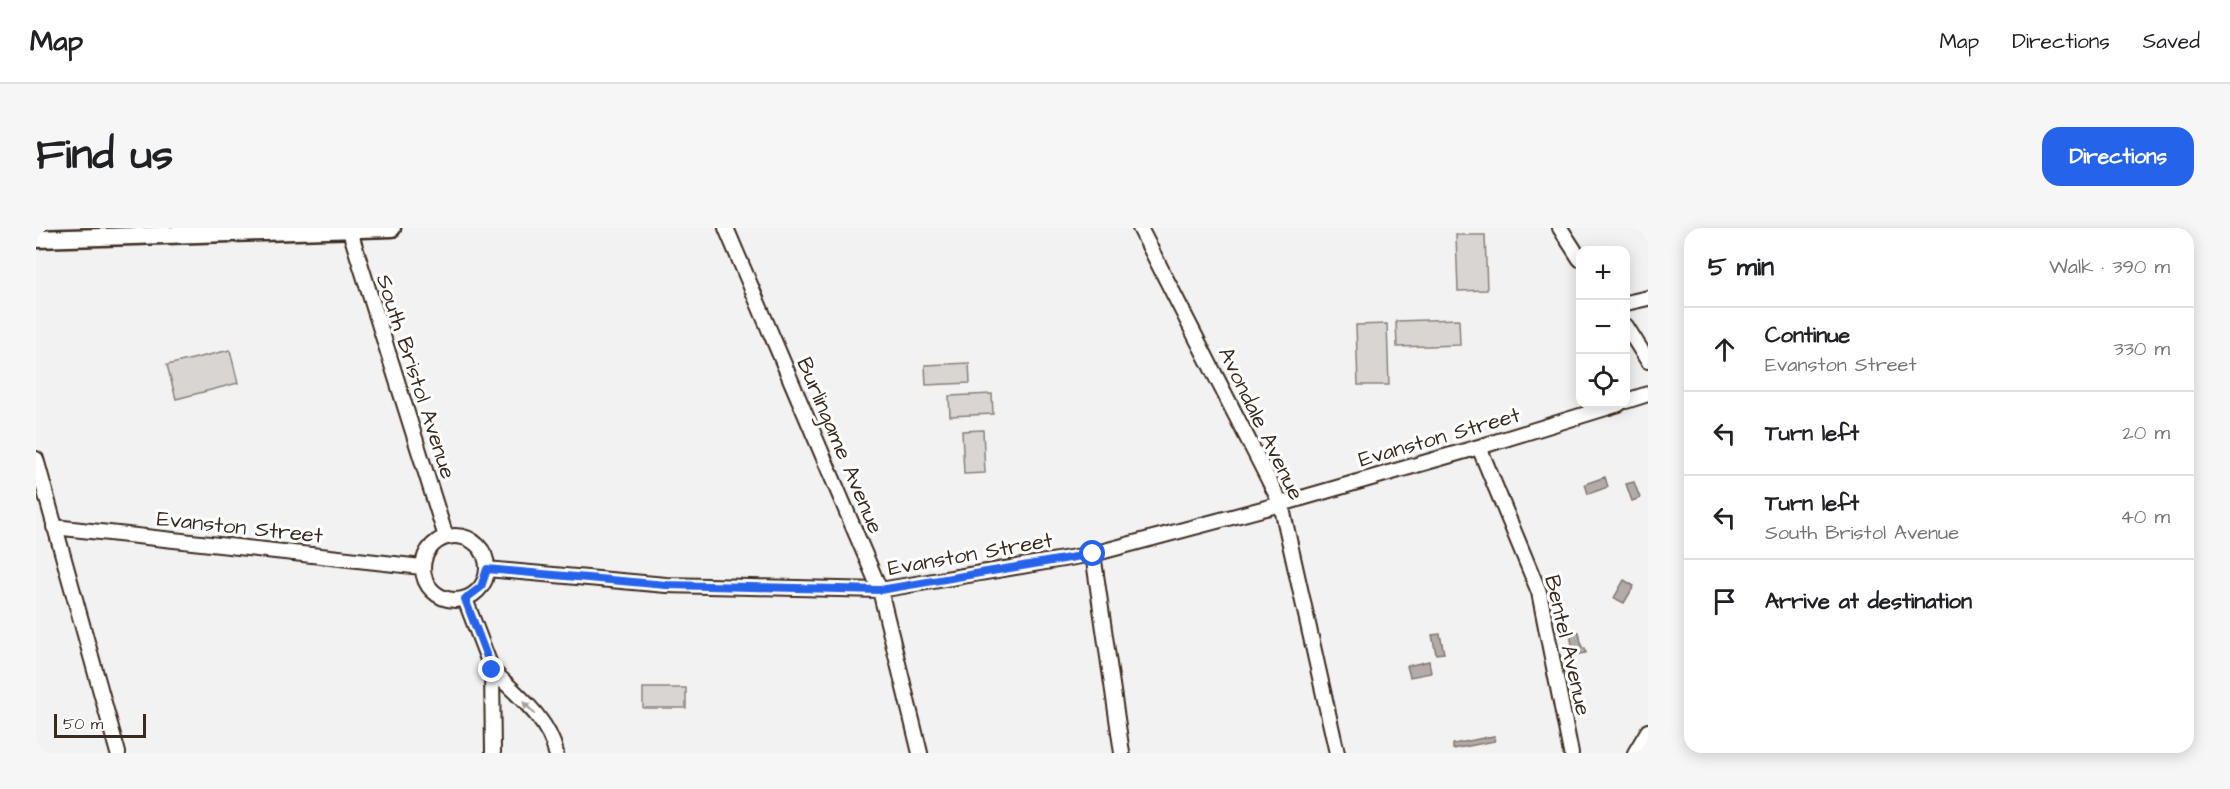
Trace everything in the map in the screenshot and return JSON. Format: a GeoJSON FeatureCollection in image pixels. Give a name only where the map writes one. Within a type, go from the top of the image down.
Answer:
{"type":"FeatureCollection","features":[{"type":"Feature","properties":{"kind":"main road"},"geometry":{"type":"LineString","coordinates":[[36,239],[392,228]]}},
{"type":"Feature","properties":{"kind":"street","name":"Burlingame Avenue"},"geometry":{"type":"LineString","coordinates":[[726,228],[880,590],[920,753]]}},
{"type":"Feature","properties":{"kind":"street","name":"Avondale Avenue"},"geometry":{"type":"LineString","coordinates":[[1140,228],[1281,504],[1337,753]]}},
{"type":"Feature","properties":{"kind":"street"},"geometry":{"type":"LineString","coordinates":[[1560,228],[1576,252]]}},
{"type":"Feature","properties":{"kind":"street","name":"South Bristol Avenue"},"geometry":{"type":"LineString","coordinates":[[349,229],[446,537]]}},
{"type":"Feature","properties":{"kind":"street"},"geometry":{"type":"LineString","coordinates":[[1630,302],[1648,298]]}},
{"type":"Feature","properties":{"kind":"street"},"geometry":{"type":"LineString","coordinates":[[1630,332],[1648,361]]}},
{"type":"Feature","properties":{"kind":"street"},"geometry":{"type":"LineString","coordinates":[[1630,400],[1648,394]]}},
{"type":"Feature","properties":{"kind":"street","name":"Evanston Street"},"geometry":{"type":"LineString","coordinates":[[487,569],[666,585],[880,590],[1093,554],[1281,504],[1606,408]]}},
{"type":"Feature","properties":{"kind":"street","name":"Bentel Avenue"},"geometry":{"type":"LineString","coordinates":[[1479,447],[1539,592],[1571,753]]}},
{"type":"Feature","properties":{"kind":"street"},"geometry":{"type":"LineString","coordinates":[[36,459],[118,753]]}},
{"type":"Feature","properties":{"kind":"street","name":"Evanston Street"},"geometry":{"type":"LineString","coordinates":[[54,527],[422,567]]}},
{"type":"Feature","properties":{"kind":"street"},"geometry":{"type":"LineString","coordinates":[[456,536],[475,543],[482,550],[487,569],[481,587],[465,599],[455,601],[445,599],[428,587],[422,567],[424,557],[436,541],[446,537],[456,536]]}},
{"type":"Feature","properties":{"kind":"street"},"geometry":{"type":"LineString","coordinates":[[1093,554],[1122,753]]}},
{"type":"Feature","properties":{"kind":"street"},"geometry":{"type":"LineString","coordinates":[[465,599],[492,670],[493,753]]}},
{"type":"Feature","properties":{"kind":"street"},"geometry":{"type":"LineString","coordinates":[[492,670],[543,722],[553,740],[556,753]]}},
{"type":"Feature","properties":{"kind":"street"},"geometry":{"type":"LineString","coordinates":[[1635,753],[1648,730]]}},
{"type":"Feature","properties":{"kind":"shaded area"},"geometry":{"type":"Polygon","coordinates":[[[1456,235],[1485,235],[1487,290],[1458,291],[1456,235]]]}},
{"type":"Feature","properties":{"kind":"shaded area"},"geometry":{"type":"Polygon","coordinates":[[[1459,319],[1460,345],[1397,347],[1396,321],[1459,319]]]}},
{"type":"Feature","properties":{"kind":"shaded area"},"geometry":{"type":"Polygon","coordinates":[[[1387,324],[1389,385],[1358,385],[1356,325],[1387,324]]]}},
{"type":"Feature","properties":{"kind":"shaded area"},"geometry":{"type":"Polygon","coordinates":[[[230,350],[238,383],[176,399],[167,365],[230,350]]]}},
{"type":"Feature","properties":{"kind":"shaded area"},"geometry":{"type":"Polygon","coordinates":[[[969,363],[970,383],[926,385],[925,365],[969,363]]]}},
{"type":"Feature","properties":{"kind":"shaded area"},"geometry":{"type":"Polygon","coordinates":[[[992,394],[993,414],[950,416],[949,396],[992,394]]]}},
{"type":"Feature","properties":{"kind":"shaded area"},"geometry":{"type":"Polygon","coordinates":[[[983,430],[985,473],[964,474],[962,431],[983,430]]]}},
{"type":"Feature","properties":{"kind":"shaded area"},"geometry":{"type":"Polygon","coordinates":[[[1605,477],[1608,487],[1588,494],[1585,484],[1605,477]]]}},
{"type":"Feature","properties":{"kind":"shaded area"},"geometry":{"type":"Polygon","coordinates":[[[1634,482],[1640,498],[1632,501],[1626,484],[1634,482]]]}},
{"type":"Feature","properties":{"kind":"shaded area"},"geometry":{"type":"Polygon","coordinates":[[[1624,580],[1634,586],[1624,603],[1614,598],[1624,580]]]}},
{"type":"Feature","properties":{"kind":"shaded area"},"geometry":{"type":"Polygon","coordinates":[[[1579,632],[1582,648],[1585,648],[1586,653],[1574,655],[1570,634],[1579,632]]]}},
{"type":"Feature","properties":{"kind":"shaded area"},"geometry":{"type":"Polygon","coordinates":[[[1440,634],[1444,653],[1436,654],[1432,635],[1440,634]]]}},
{"type":"Feature","properties":{"kind":"shaded area"},"geometry":{"type":"Polygon","coordinates":[[[1429,661],[1431,673],[1410,677],[1407,666],[1429,661]]]}},
{"type":"Feature","properties":{"kind":"shaded area"},"geometry":{"type":"Polygon","coordinates":[[[643,688],[686,688],[686,708],[643,708],[643,688]]]}},
{"type":"Feature","properties":{"kind":"shaded area"},"geometry":{"type":"Polygon","coordinates":[[[1494,736],[1495,741],[1453,749],[1453,744],[1494,736]]]}},
{"type":"Feature","properties":{"kind":"route"},"geometry":{"type":"LineString","coordinates":[[492,670],[465,599],[481,587],[486,579],[487,569],[666,585],[880,590],[1093,554]]}}]}
